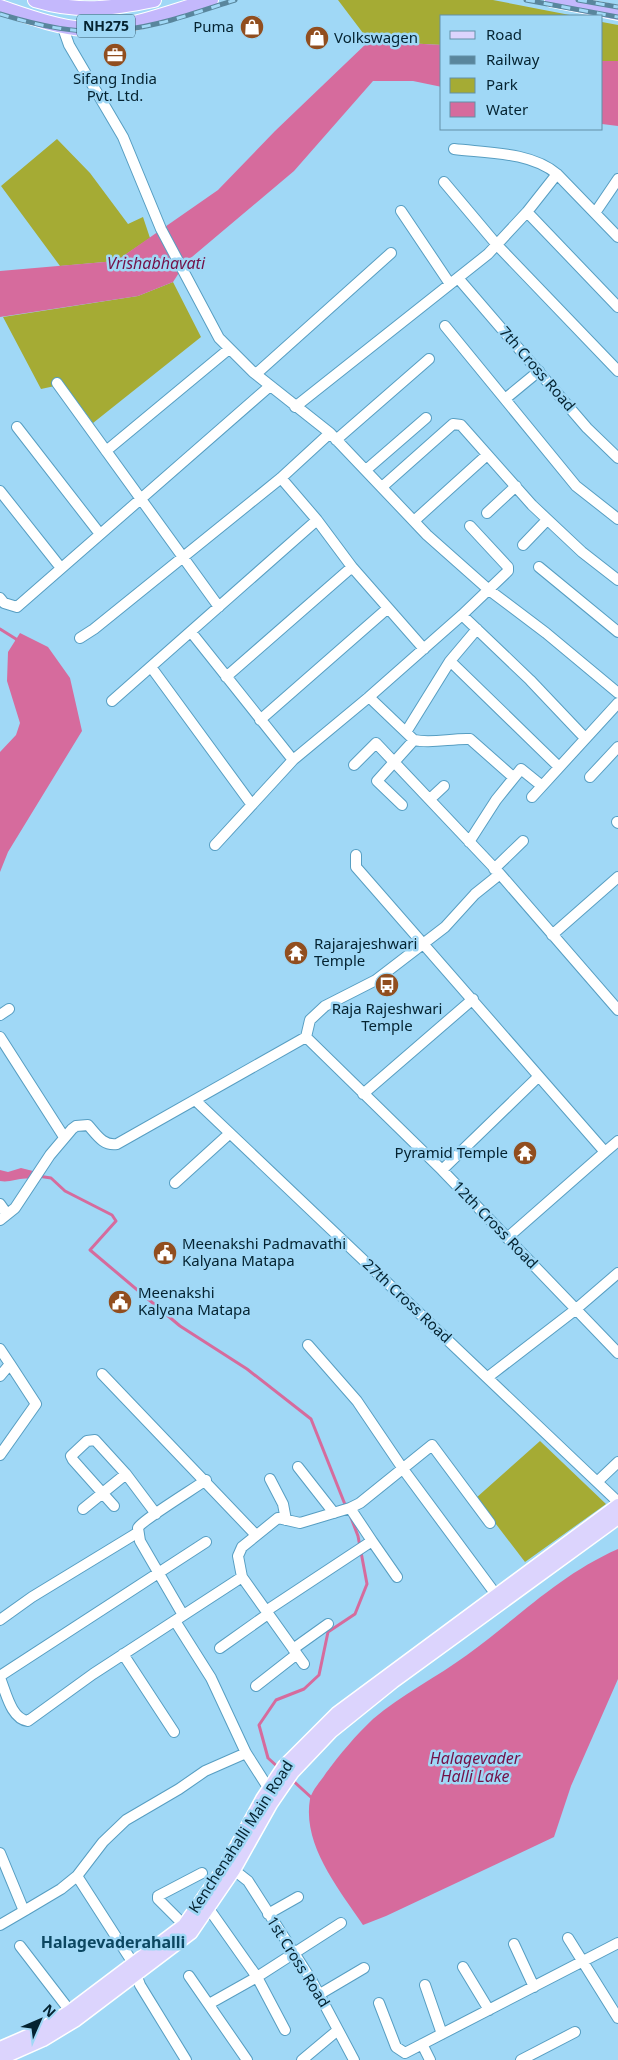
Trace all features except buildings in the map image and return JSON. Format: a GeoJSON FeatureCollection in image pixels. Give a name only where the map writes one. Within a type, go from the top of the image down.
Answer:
{"type":"FeatureCollection","features":[{"type":"Feature","properties":{"kind":"highway","name":"NH275"},"geometry":{"type":"LineString","coordinates":[[35,0],[87,10],[114,9],[154,0]]}},
{"type":"Feature","properties":{"kind":"highway","name":"NH275"},"geometry":{"type":"LineString","coordinates":[[0,7],[24,16],[85,29],[137,22],[211,0]]}},
{"type":"Feature","properties":{"kind":"highway"},"geometry":{"type":"LineString","coordinates":[[552,0],[618,13]]}},
{"type":"Feature","properties":{"kind":"main road","name":"Kenchenahalli Main Road"},"geometry":{"type":"LineString","coordinates":[[498,1599],[618,1503]]}},
{"type":"Feature","properties":{"kind":"main road","name":"Kenchenahalli Main Road"},"geometry":{"type":"LineString","coordinates":[[0,2048],[39,2031],[191,1933],[234,1870],[280,1781],[288,1769],[337,1713],[498,1599],[618,1518]]}},
{"type":"Feature","properties":{"kind":"main road","name":"Kenchenahalli Main Road"},"geometry":{"type":"LineString","coordinates":[[0,2059],[43,2040],[76,2020],[184,1925],[226,1865],[269,1789],[280,1781]]}},
{"type":"Feature","properties":{"kind":"street"},"geometry":{"type":"LineString","coordinates":[[62,25],[69,45],[123,138],[162,229],[219,338],[256,374],[333,437],[414,521],[489,590],[546,633],[618,693]]}},
{"type":"Feature","properties":{"kind":"street"},"geometry":{"type":"LineString","coordinates":[[454,149],[528,159],[549,168],[618,237]]}},
{"type":"Feature","properties":{"kind":"street"},"geometry":{"type":"LineString","coordinates":[[295,407],[454,281],[496,245],[527,212],[557,174]]}},
{"type":"Feature","properties":{"kind":"street"},"geometry":{"type":"LineString","coordinates":[[595,212],[618,179]]}},
{"type":"Feature","properties":{"kind":"street"},"geometry":{"type":"LineString","coordinates":[[444,182],[496,245],[618,372]]}},
{"type":"Feature","properties":{"kind":"street","name":"7th Cross Road"},"geometry":{"type":"LineString","coordinates":[[401,211],[454,281],[596,430],[618,458]]}},
{"type":"Feature","properties":{"kind":"street"},"geometry":{"type":"LineString","coordinates":[[527,212],[618,307]]}},
{"type":"Feature","properties":{"kind":"street"},"geometry":{"type":"LineString","coordinates":[[256,374],[391,253]]}},
{"type":"Feature","properties":{"kind":"street"},"geometry":{"type":"LineString","coordinates":[[445,326],[576,486],[583,489],[618,518]]}},
{"type":"Feature","properties":{"kind":"street"},"geometry":{"type":"LineString","coordinates":[[106,451],[229,349]]}},
{"type":"Feature","properties":{"kind":"street"},"geometry":{"type":"LineString","coordinates":[[80,638],[94,629],[430,359]]}},
{"type":"Feature","properties":{"kind":"street"},"geometry":{"type":"LineString","coordinates":[[505,399],[539,371]]}},
{"type":"Feature","properties":{"kind":"street"},"geometry":{"type":"LineString","coordinates":[[57,383],[219,607]]}},
{"type":"Feature","properties":{"kind":"street"},"geometry":{"type":"LineString","coordinates":[[1,602],[17,606],[270,386]]}},
{"type":"Feature","properties":{"kind":"street"},"geometry":{"type":"LineString","coordinates":[[366,470],[426,418]]}},
{"type":"Feature","properties":{"kind":"street"},"geometry":{"type":"LineString","coordinates":[[382,487],[453,424],[463,426],[487,455],[548,520],[582,552],[618,580]]}},
{"type":"Feature","properties":{"kind":"street"},"geometry":{"type":"LineString","coordinates":[[17,426],[100,534]]}},
{"type":"Feature","properties":{"kind":"street"},"geometry":{"type":"LineString","coordinates":[[414,521],[487,455]]}},
{"type":"Feature","properties":{"kind":"street"},"geometry":{"type":"LineString","coordinates":[[281,478],[317,520],[352,567],[424,649]]}},
{"type":"Feature","properties":{"kind":"street"},"geometry":{"type":"LineString","coordinates":[[487,513],[516,486]]}},
{"type":"Feature","properties":{"kind":"street"},"geometry":{"type":"LineString","coordinates":[[0,491],[62,568]]}},
{"type":"Feature","properties":{"kind":"street"},"geometry":{"type":"LineString","coordinates":[[112,701],[317,520]]}},
{"type":"Feature","properties":{"kind":"street"},"geometry":{"type":"LineString","coordinates":[[523,545],[548,520]]}},
{"type":"Feature","properties":{"kind":"street"},"geometry":{"type":"LineString","coordinates":[[215,845],[293,760],[424,649],[489,590],[508,568],[470,526]]}},
{"type":"Feature","properties":{"kind":"street"},"geometry":{"type":"LineString","coordinates":[[226,677],[352,567]]}},
{"type":"Feature","properties":{"kind":"street"},"geometry":{"type":"LineString","coordinates":[[539,567],[618,632]]}},
{"type":"Feature","properties":{"kind":"street"},"geometry":{"type":"LineString","coordinates":[[260,720],[388,608]]}},
{"type":"Feature","properties":{"kind":"street"},"geometry":{"type":"LineString","coordinates":[[462,615],[530,680],[585,738]]}},
{"type":"Feature","properties":{"kind":"street"},"geometry":{"type":"LineString","coordinates":[[406,732],[450,661],[477,629]]}},
{"type":"Feature","properties":{"kind":"street"},"geometry":{"type":"LineString","coordinates":[[190,632],[293,760]]}},
{"type":"Feature","properties":{"kind":"street"},"geometry":{"type":"LineString","coordinates":[[450,661],[558,766]]}},
{"type":"Feature","properties":{"kind":"street"},"geometry":{"type":"LineString","coordinates":[[151,667],[252,805]]}},
{"type":"Feature","properties":{"kind":"street"},"geometry":{"type":"LineString","coordinates":[[369,697],[414,740],[424,742],[470,738],[513,778]]}},
{"type":"Feature","properties":{"kind":"street"},"geometry":{"type":"LineString","coordinates":[[532,797],[558,766],[618,703]]}},
{"type":"Feature","properties":{"kind":"street"},"geometry":{"type":"LineString","coordinates":[[402,806],[377,781],[414,740]]}},
{"type":"Feature","properties":{"kind":"street"},"geometry":{"type":"LineString","coordinates":[[354,765],[376,743],[396,762],[497,872],[617,1007]]}},
{"type":"Feature","properties":{"kind":"street"},"geometry":{"type":"LineString","coordinates":[[590,777],[618,747]]}},
{"type":"Feature","properties":{"kind":"street"},"geometry":{"type":"LineString","coordinates":[[469,842],[513,778],[522,769],[542,786]]}},
{"type":"Feature","properties":{"kind":"street"},"geometry":{"type":"LineString","coordinates":[[430,799],[444,786]]}},
{"type":"Feature","properties":{"kind":"street"},"geometry":{"type":"LineString","coordinates":[[0,1204],[3,1217],[15,1208],[38,1176],[50,1155],[76,1126],[88,1125],[104,1143],[109,1146],[118,1144],[306,1037],[310,1020],[325,1006],[376,980],[421,943],[445,927],[523,842]]}},
{"type":"Feature","properties":{"kind":"street"},"geometry":{"type":"LineString","coordinates":[[356,854],[356,867],[605,1152]]}},
{"type":"Feature","properties":{"kind":"street"},"geometry":{"type":"LineString","coordinates":[[552,935],[618,878]]}},
{"type":"Feature","properties":{"kind":"street"},"geometry":{"type":"LineString","coordinates":[[363,1094],[473,1000]]}},
{"type":"Feature","properties":{"kind":"street"},"geometry":{"type":"LineString","coordinates":[[0,1016],[9,1010]]}},
{"type":"Feature","properties":{"kind":"street"},"geometry":{"type":"LineString","coordinates":[[0,1037],[64,1138]]}},
{"type":"Feature","properties":{"kind":"street","name":"12th Cross Road"},"geometry":{"type":"LineString","coordinates":[[306,1037],[442,1170],[618,1353]]}},
{"type":"Feature","properties":{"kind":"street"},"geometry":{"type":"LineString","coordinates":[[442,1170],[538,1077]]}},
{"type":"Feature","properties":{"kind":"street","name":"27th Cross Road"},"geometry":{"type":"LineString","coordinates":[[195,1100],[598,1480],[618,1503]]}},
{"type":"Feature","properties":{"kind":"street"},"geometry":{"type":"LineString","coordinates":[[175,1183],[229,1134]]}},
{"type":"Feature","properties":{"kind":"street"},"geometry":{"type":"LineString","coordinates":[[507,1238],[618,1141]]}},
{"type":"Feature","properties":{"kind":"street"},"geometry":{"type":"LineString","coordinates":[[488,1377],[576,1310],[618,1273]]}},
{"type":"Feature","properties":{"kind":"street"},"geometry":{"type":"LineString","coordinates":[[308,1345],[357,1400],[403,1468],[498,1599]]}},
{"type":"Feature","properties":{"kind":"street"},"geometry":{"type":"LineString","coordinates":[[0,1349],[36,1404],[0,1455]]}},
{"type":"Feature","properties":{"kind":"street"},"geometry":{"type":"LineString","coordinates":[[0,1376],[10,1364]]}},
{"type":"Feature","properties":{"kind":"street"},"geometry":{"type":"LineString","coordinates":[[102,1374],[206,1480],[255,1534]]}},
{"type":"Feature","properties":{"kind":"street"},"geometry":{"type":"LineString","coordinates":[[114,1506],[73,1460],[72,1456],[87,1441],[95,1440],[126,1474],[156,1514]]}},
{"type":"Feature","properties":{"kind":"street"},"geometry":{"type":"LineString","coordinates":[[304,1664],[242,1577],[238,1556],[242,1547],[255,1534],[278,1518],[300,1523],[350,1508],[360,1503],[432,1445],[490,1523]]}},
{"type":"Feature","properties":{"kind":"street"},"geometry":{"type":"LineString","coordinates":[[598,1480],[618,1462]]}},
{"type":"Feature","properties":{"kind":"street"},"geometry":{"type":"LineString","coordinates":[[298,1467],[336,1512]]}},
{"type":"Feature","properties":{"kind":"street"},"geometry":{"type":"LineString","coordinates":[[83,1509],[126,1474]]}},
{"type":"Feature","properties":{"kind":"street"},"geometry":{"type":"LineString","coordinates":[[270,1479],[283,1504],[286,1520]]}},
{"type":"Feature","properties":{"kind":"street"},"geometry":{"type":"LineString","coordinates":[[0,1620],[32,1597],[137,1533],[140,1524],[206,1480]]}},
{"type":"Feature","properties":{"kind":"street"},"geometry":{"type":"LineString","coordinates":[[350,1508],[397,1577]]}},
{"type":"Feature","properties":{"kind":"street"},"geometry":{"type":"LineString","coordinates":[[137,1533],[159,1573],[179,1618],[246,1753],[269,1789]]}},
{"type":"Feature","properties":{"kind":"street"},"geometry":{"type":"LineString","coordinates":[[220,1648],[267,1612],[372,1541]]}},
{"type":"Feature","properties":{"kind":"street"},"geometry":{"type":"LineString","coordinates":[[206,1542],[0,1677],[15,1714],[22,1720],[28,1720],[123,1654],[242,1577]]}},
{"type":"Feature","properties":{"kind":"street"},"geometry":{"type":"LineString","coordinates":[[256,1686],[328,1624]]}},
{"type":"Feature","properties":{"kind":"street"},"geometry":{"type":"LineString","coordinates":[[123,1654],[174,1732]]}},
{"type":"Feature","properties":{"kind":"street"},"geometry":{"type":"LineString","coordinates":[[0,1924],[61,1889],[77,1876],[103,1842],[126,1820],[179,1789],[205,1771],[246,1753]]}},
{"type":"Feature","properties":{"kind":"street"},"geometry":{"type":"LineString","coordinates":[[0,1853],[24,1911]]}},
{"type":"Feature","properties":{"kind":"street","name":"1st Cross Road"},"geometry":{"type":"LineString","coordinates":[[234,1870],[248,1881],[320,1994],[354,2060]]}},
{"type":"Feature","properties":{"kind":"street"},"geometry":{"type":"LineString","coordinates":[[184,1925],[158,1899],[158,1896],[202,1872]]}},
{"type":"Feature","properties":{"kind":"street"},"geometry":{"type":"LineString","coordinates":[[77,1876],[135,1970],[186,2060]]}},
{"type":"Feature","properties":{"kind":"street"},"geometry":{"type":"LineString","coordinates":[[268,1914],[298,1897]]}},
{"type":"Feature","properties":{"kind":"street"},"geometry":{"type":"LineString","coordinates":[[209,1909],[257,1977],[285,2030]]}},
{"type":"Feature","properties":{"kind":"street"},"geometry":{"type":"LineString","coordinates":[[209,2004],[257,1977],[341,1922]]}},
{"type":"Feature","properties":{"kind":"street"},"geometry":{"type":"LineString","coordinates":[[568,1938],[618,2018]]}},
{"type":"Feature","properties":{"kind":"street"},"geometry":{"type":"LineString","coordinates":[[379,2003],[396,2047],[405,2053],[618,1943]]}},
{"type":"Feature","properties":{"kind":"street"},"geometry":{"type":"LineString","coordinates":[[514,1944],[534,1987]]}},
{"type":"Feature","properties":{"kind":"street"},"geometry":{"type":"LineString","coordinates":[[20,1946],[70,2012]]}},
{"type":"Feature","properties":{"kind":"street"},"geometry":{"type":"LineString","coordinates":[[463,1967],[488,2010]]}},
{"type":"Feature","properties":{"kind":"street"},"geometry":{"type":"LineString","coordinates":[[320,1994],[364,1968]]}},
{"type":"Feature","properties":{"kind":"street"},"geometry":{"type":"LineString","coordinates":[[189,1976],[247,2060]]}},
{"type":"Feature","properties":{"kind":"street"},"geometry":{"type":"LineString","coordinates":[[425,1986],[442,2034]]}},
{"type":"Feature","properties":{"kind":"street"},"geometry":{"type":"LineString","coordinates":[[302,2060],[338,2030]]}},
{"type":"Feature","properties":{"kind":"street"},"geometry":{"type":"LineString","coordinates":[[521,2060],[575,2032]]}},
{"type":"Feature","properties":{"kind":"street"},"geometry":{"type":"LineString","coordinates":[[422,2044],[430,2060]]}},
{"type":"Feature","properties":{"kind":"green space"},"geometry":{"type":"Polygon","coordinates":[[[338,0],[493,0],[570,15],[440,15],[440,45],[369,41],[338,0]]]}},
{"type":"Feature","properties":{"kind":"green space"},"geometry":{"type":"Polygon","coordinates":[[[603,22],[618,25],[618,61],[603,61],[603,22]]]}},
{"type":"Feature","properties":{"kind":"green space"},"geometry":{"type":"Polygon","coordinates":[[[57,139],[90,173],[128,224],[143,217],[150,238],[116,261],[60,266],[1,186],[57,139]]]}},
{"type":"Feature","properties":{"kind":"green space"},"geometry":{"type":"Polygon","coordinates":[[[173,282],[201,337],[93,423],[64,384],[41,389],[3,317],[138,296],[173,282]]]}},
{"type":"Feature","properties":{"kind":"green space"},"geometry":{"type":"Polygon","coordinates":[[[540,1441],[606,1504],[525,1562],[476,1498],[540,1441]]]}},
{"type":"Feature","properties":{"kind":"water","name":"Vrishabhavati"},"geometry":{"type":"Polygon","coordinates":[[[369,41],[440,45],[440,87],[413,81],[373,81],[294,171],[186,262],[173,282],[138,296],[0,317],[0,271],[116,261],[218,190],[275,131],[369,41]]]}},
{"type":"Feature","properties":{"kind":"water"},"geometry":{"type":"Polygon","coordinates":[[[603,61],[618,61],[618,126],[603,124],[603,61]]]}},
{"type":"Feature","properties":{"kind":"water"},"geometry":{"type":"Polygon","coordinates":[[[20,633],[48,647],[70,678],[82,731],[8,852],[0,872],[0,752],[16,735],[20,723],[7,681],[8,652],[20,633]]]}},
{"type":"Feature","properties":{"kind":"water"},"geometry":{"type":"Polygon","coordinates":[[[21,1168],[33,1171],[30,1179],[0,1181],[0,1170],[8,1172],[21,1168]]]}},
{"type":"Feature","properties":{"kind":"water","name":"Halagevader Halli Lake"},"geometry":{"type":"Polygon","coordinates":[[[618,1549],[618,1679],[571,1786],[554,1837],[363,1925],[324,1866],[317,1850],[309,1816],[310,1799],[315,1789],[348,1745],[384,1710],[467,1655],[558,1584],[577,1571],[618,1549]]]}},
{"type":"Feature","properties":{"kind":"waterway"},"geometry":{"type":"LineString","coordinates":[[0,629],[16,639],[18,643]]}},
{"type":"Feature","properties":{"kind":"waterway"},"geometry":{"type":"LineString","coordinates":[[38,1176],[51,1178],[65,1191],[112,1215],[116,1221],[90,1250],[180,1326],[247,1369],[311,1419],[346,1507]]}},
{"type":"Feature","properties":{"kind":"waterway"},"geometry":{"type":"LineString","coordinates":[[279,1768],[268,1758],[259,1725],[276,1700],[304,1689],[319,1675],[328,1632],[355,1614],[367,1584],[358,1536],[350,1515]]}},
{"type":"Feature","properties":{"kind":"waterway"},"geometry":{"type":"LineString","coordinates":[[291,1779],[313,1799]]}},
{"type":"Feature","properties":{"kind":"railway"},"geometry":{"type":"LineString","coordinates":[[0,14],[60,28],[106,31],[164,22],[235,0]]}},
{"type":"Feature","properties":{"kind":"railway"},"geometry":{"type":"LineString","coordinates":[[526,0],[618,17]]}},
{"type":"Feature","properties":{"kind":"railway"},"geometry":{"type":"LineString","coordinates":[[578,0],[618,7]]}},
{"type":"Feature","properties":{"kind":"place","name":"Puma"},"geometry":{"type":"Point","coordinates":[252,27]}},
{"type":"Feature","properties":{"kind":"place","name":"Volkswagen"},"geometry":{"type":"Point","coordinates":[317,38]}},
{"type":"Feature","properties":{"kind":"place","name":"Sifang India Pvt. Ltd."},"geometry":{"type":"Point","coordinates":[115,55]}},
{"type":"Feature","properties":{"kind":"place","name":"Rajarajeshwari Temple"},"geometry":{"type":"Point","coordinates":[296,953]}},
{"type":"Feature","properties":{"kind":"place","name":"Raja Rajeshwari Temple"},"geometry":{"type":"Point","coordinates":[387,985]}},
{"type":"Feature","properties":{"kind":"place","name":"Pyramid Temple"},"geometry":{"type":"Point","coordinates":[525,1153]}},
{"type":"Feature","properties":{"kind":"place","name":"Meenakshi Padmavathi Kalyana Matapa"},"geometry":{"type":"Point","coordinates":[165,1253]}},
{"type":"Feature","properties":{"kind":"place","name":"Meenakshi Kalyana Matapa"},"geometry":{"type":"Point","coordinates":[120,1302]}},
{"type":"Feature","properties":{"kind":"district","name":"Halagevaderahalli"},"geometry":{"type":"Point","coordinates":[113,1942]}}]}
